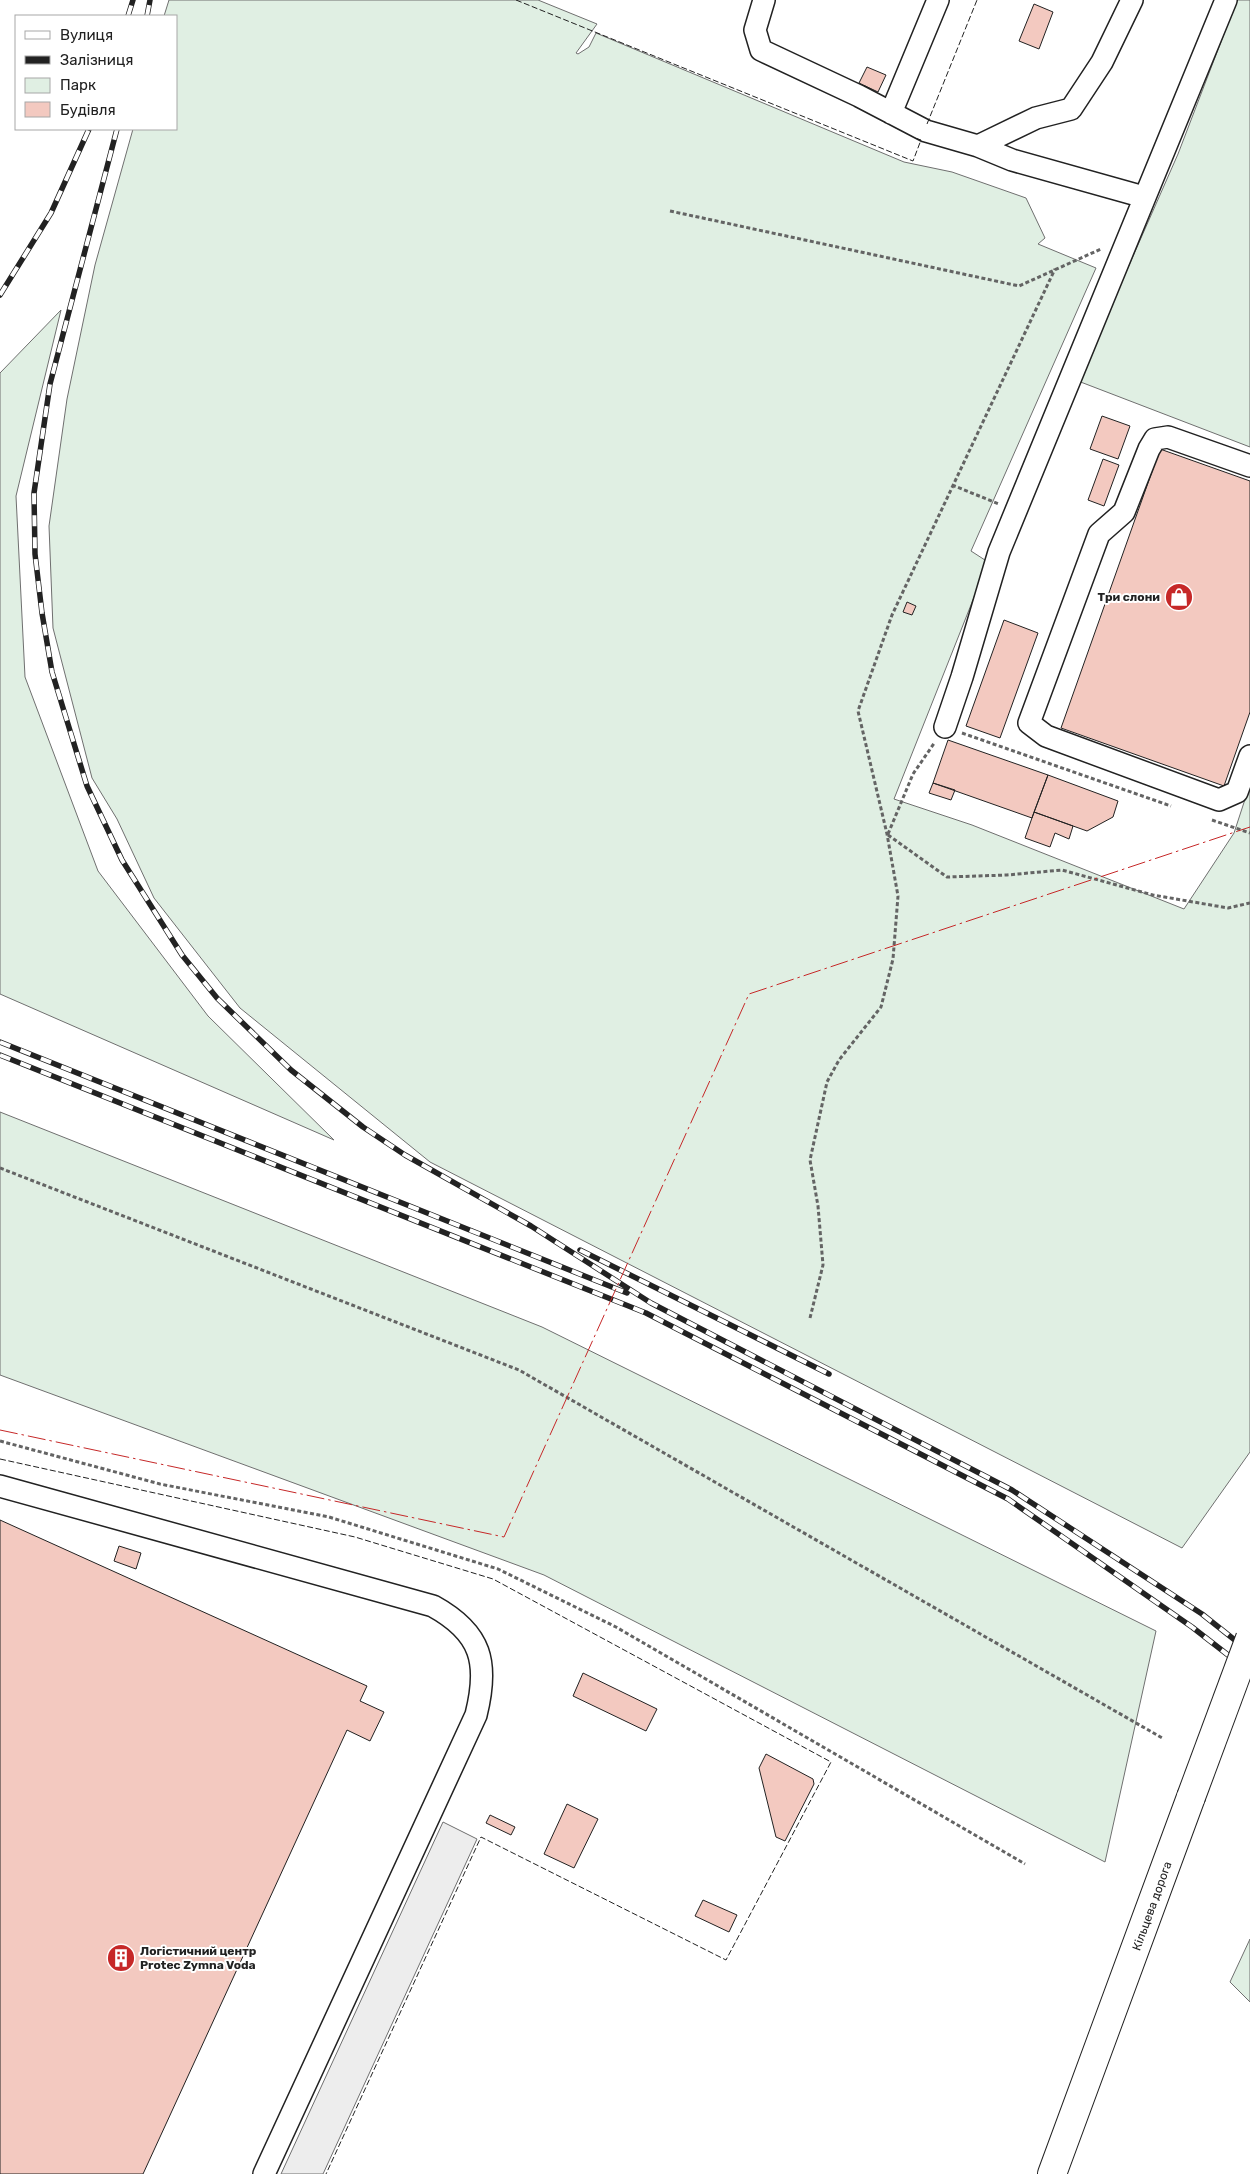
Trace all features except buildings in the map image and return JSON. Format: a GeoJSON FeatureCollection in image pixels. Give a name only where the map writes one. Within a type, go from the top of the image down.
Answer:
{"type":"FeatureCollection","features":[{"type":"Feature","properties":{"kind":"highway","name":"Кільцева дорога"},"geometry":{"type":"LineString","coordinates":[[1052,2174],[1250,1638]]}},
{"type":"Feature","properties":{"kind":"street"},"geometry":{"type":"LineString","coordinates":[[764,0],[755,30],[761,50],[926,132],[978,146],[1012,160],[1144,198]]}},
{"type":"Feature","properties":{"kind":"street"},"geometry":{"type":"LineString","coordinates":[[891,113],[938,0]]}},
{"type":"Feature","properties":{"kind":"street"},"geometry":{"type":"LineString","coordinates":[[978,146],[1036,118],[1071,109],[1102,62],[1132,0]]}},
{"type":"Feature","properties":{"kind":"street"},"geometry":{"type":"LineString","coordinates":[[945,727],[999,552],[1226,0]]}},
{"type":"Feature","properties":{"kind":"street"},"geometry":{"type":"LineString","coordinates":[[1250,466],[1168,437],[1155,439],[1149,449],[1124,512],[1099,534],[1029,723],[1046,736],[1219,800],[1237,792],[1250,756]]}},
{"type":"Feature","properties":{"kind":"street"},"geometry":{"type":"LineString","coordinates":[[0,1486],[433,1606],[453,1617],[466,1628],[474,1642],[482,1667],[482,1692],[476,1715],[264,2174]]}},
{"type":"Feature","properties":{"kind":"path"},"geometry":{"type":"LineString","coordinates":[[670,212],[1019,286],[1128,238]]}},
{"type":"Feature","properties":{"kind":"path"},"geometry":{"type":"LineString","coordinates":[[810,1318],[823,1265],[818,1206],[810,1160],[827,1082],[839,1060],[881,1006],[893,959],[898,896],[887,834],[858,712],[892,615],[1056,269]]}},
{"type":"Feature","properties":{"kind":"path"},"geometry":{"type":"LineString","coordinates":[[952,485],[1016,511]]}},
{"type":"Feature","properties":{"kind":"path"},"geometry":{"type":"LineString","coordinates":[[887,834],[913,774],[945,727],[1176,808]]}},
{"type":"Feature","properties":{"kind":"path"},"geometry":{"type":"LineString","coordinates":[[1204,817],[1250,833]]}},
{"type":"Feature","properties":{"kind":"path"},"geometry":{"type":"LineString","coordinates":[[887,834],[947,877],[1006,875],[1062,870],[1153,895],[1228,908],[1250,903]]}},
{"type":"Feature","properties":{"kind":"path"},"geometry":{"type":"LineString","coordinates":[[0,1168],[519,1370],[1164,1739]]}},
{"type":"Feature","properties":{"kind":"path"},"geometry":{"type":"LineString","coordinates":[[0,1441],[160,1484],[329,1517],[498,1569],[616,1627],[1025,1864]]}},
{"type":"Feature","properties":{"kind":"green space"},"geometry":{"type":"Polygon","coordinates":[[[169,0],[538,0],[597,24],[576,53],[578,54],[589,47],[596,33],[904,162],[952,172],[1026,198],[1045,238],[1038,244],[1096,268],[971,551],[988,562],[894,799],[972,825],[1184,909],[1234,833],[1250,784],[1250,1452],[1182,1548],[430,1162],[240,1008],[154,898],[117,819],[92,778],[53,628],[49,526],[67,399],[95,265],[133,130],[178,130],[178,15],[164,15],[169,0]]]}},
{"type":"Feature","properties":{"kind":"green space"},"geometry":{"type":"Polygon","coordinates":[[[1237,0],[1250,0],[1250,447],[1078,381],[1178,154],[1237,0]]]}},
{"type":"Feature","properties":{"kind":"green space"},"geometry":{"type":"Polygon","coordinates":[[[61,310],[16,496],[25,677],[98,871],[208,1016],[334,1140],[0,994],[0,373],[61,310]]]}},
{"type":"Feature","properties":{"kind":"green space"},"geometry":{"type":"Polygon","coordinates":[[[0,1112],[542,1327],[1156,1631],[1105,1862],[544,1575],[0,1375],[0,1112]]]}},
{"type":"Feature","properties":{"kind":"green space"},"geometry":{"type":"Polygon","coordinates":[[[1250,1939],[1250,2002],[1230,1982],[1250,1939]]]}},
{"type":"Feature","properties":{"kind":"shaded area"},"geometry":{"type":"Polygon","coordinates":[[[443,1822],[477,1839],[323,2174],[281,2174],[443,1822]]]}},
{"type":"Feature","properties":{"kind":"railway"},"geometry":{"type":"LineString","coordinates":[[128,15],[133,0]]}},
{"type":"Feature","properties":{"kind":"railway"},"geometry":{"type":"LineString","coordinates":[[147,15],[150,0]]}},
{"type":"Feature","properties":{"kind":"railway"},"geometry":{"type":"LineString","coordinates":[[0,295],[51,213],[89,130]]}},
{"type":"Feature","properties":{"kind":"railway"},"geometry":{"type":"LineString","coordinates":[[117,130],[50,384],[34,493],[35,554],[52,672],[87,786],[122,860],[182,955],[217,998],[291,1070],[363,1127],[405,1155],[531,1226],[651,1303],[1012,1490],[1202,1614],[1250,1652]]}},
{"type":"Feature","properties":{"kind":"railway"},"geometry":{"type":"LineString","coordinates":[[0,1042],[627,1293]]}},
{"type":"Feature","properties":{"kind":"railway"},"geometry":{"type":"LineString","coordinates":[[0,1055],[646,1313],[1008,1499],[1192,1627],[1250,1672]]}},
{"type":"Feature","properties":{"kind":"railway"},"geometry":{"type":"LineString","coordinates":[[580,1250],[829,1374]]}},
{"type":"Feature","properties":{"kind":"fence"},"geometry":{"type":"LineString","coordinates":[[516,0],[913,161],[921,140],[915,138]]}},
{"type":"Feature","properties":{"kind":"fence"},"geometry":{"type":"LineString","coordinates":[[927,124],[977,0]]}},
{"type":"Feature","properties":{"kind":"fence"},"geometry":{"type":"LineString","coordinates":[[0,1459],[355,1537],[493,1579],[831,1762],[726,1960],[481,1837],[326,2174]]}},
{"type":"Feature","properties":{"kind":"power"},"geometry":{"type":"LineString","coordinates":[[0,1430],[504,1537],[749,994],[1250,827]]}},
{"type":"Feature","properties":{"kind":"place","name":"Три слони"},"geometry":{"type":"Point","coordinates":[1179,597]}},
{"type":"Feature","properties":{"kind":"place","name":"Логістичний центр Protec Zymna Voda"},"geometry":{"type":"Point","coordinates":[121,1958]}}]}
